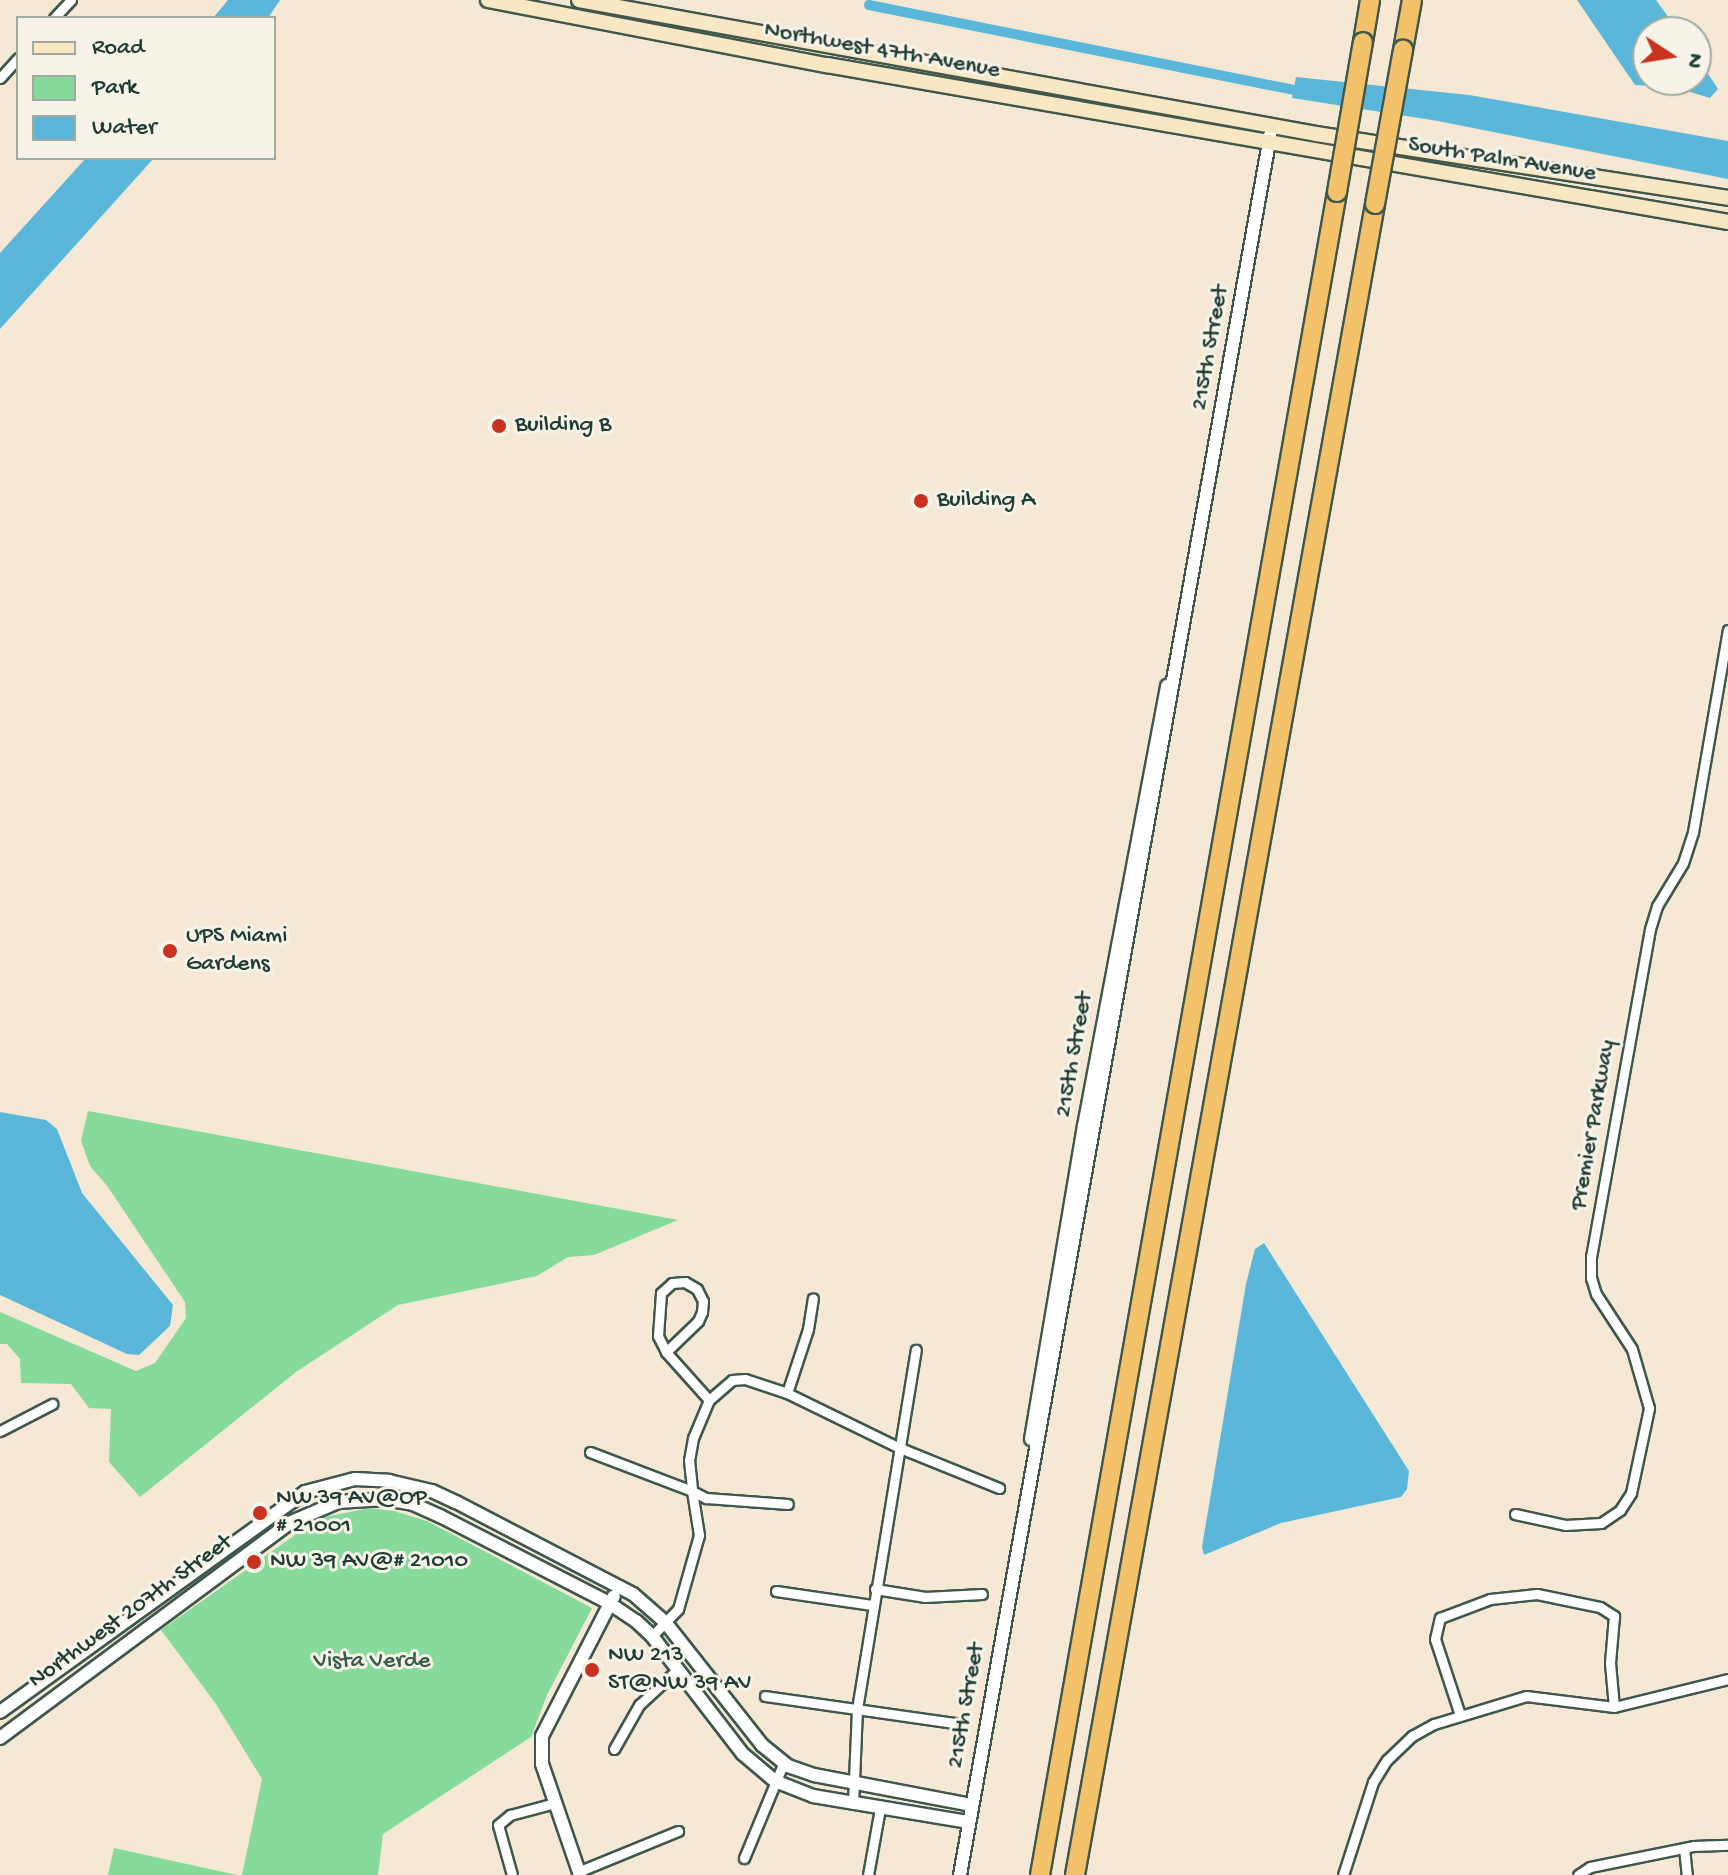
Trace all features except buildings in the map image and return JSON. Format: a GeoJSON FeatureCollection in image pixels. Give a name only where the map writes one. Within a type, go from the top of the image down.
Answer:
{"type":"FeatureCollection","features":[{"type":"Feature","properties":{"kind":"highway"},"geometry":{"type":"LineString","coordinates":[[1040,1875],[1370,0]]}},
{"type":"Feature","properties":{"kind":"highway"},"geometry":{"type":"LineString","coordinates":[[1075,1875],[1412,0]]}},
{"type":"Feature","properties":{"kind":"main road","name":"Northwest 47th Avenue"},"geometry":{"type":"LineString","coordinates":[[488,0],[798,59],[1269,142]]}},
{"type":"Feature","properties":{"kind":"main road","name":"Northwest 47th Avenue"},"geometry":{"type":"LineString","coordinates":[[579,0],[1272,126]]}},
{"type":"Feature","properties":{"kind":"main road","name":"South Palm Avenue"},"geometry":{"type":"LineString","coordinates":[[1272,126],[1728,198]]}},
{"type":"Feature","properties":{"kind":"main road","name":"South Palm Avenue"},"geometry":{"type":"LineString","coordinates":[[1269,142],[1728,222]]}},
{"type":"Feature","properties":{"kind":"street"},"geometry":{"type":"LineString","coordinates":[[56,16],[71,0]]}},
{"type":"Feature","properties":{"kind":"street"},"geometry":{"type":"LineString","coordinates":[[0,78],[16,60]]}},
{"type":"Feature","properties":{"kind":"street","name":"215th Street"},"geometry":{"type":"LineString","coordinates":[[960,1875],[1272,126]]}},
{"type":"Feature","properties":{"kind":"street","name":"Premier Parkway"},"geometry":{"type":"LineString","coordinates":[[1515,1514],[1565,1525],[1601,1523],[1620,1510],[1631,1493],[1649,1408],[1632,1349],[1596,1294],[1591,1278],[1591,1257],[1650,929],[1657,906],[1683,863],[1693,832],[1728,630]]}},
{"type":"Feature","properties":{"kind":"street"},"geometry":{"type":"LineString","coordinates":[[666,1352],[698,1321],[702,1312],[703,1301],[697,1289],[685,1282],[672,1283],[661,1293],[658,1336],[666,1352],[709,1400]]}},
{"type":"Feature","properties":{"kind":"street"},"geometry":{"type":"LineString","coordinates":[[787,1393],[808,1329],[813,1298]]}},
{"type":"Feature","properties":{"kind":"street"},"geometry":{"type":"LineString","coordinates":[[853,1804],[857,1709],[916,1350]]}},
{"type":"Feature","properties":{"kind":"street"},"geometry":{"type":"LineString","coordinates":[[652,1636],[678,1609],[699,1535],[689,1460],[693,1438],[709,1400],[732,1380],[745,1379],[787,1393],[900,1448],[999,1488]]}},
{"type":"Feature","properties":{"kind":"street"},"geometry":{"type":"LineString","coordinates":[[0,1431],[52,1404]]}},
{"type":"Feature","properties":{"kind":"street"},"geometry":{"type":"LineString","coordinates":[[590,1452],[706,1498],[788,1504]]}},
{"type":"Feature","properties":{"kind":"street","name":"Northwest 207th Street"},"geometry":{"type":"LineString","coordinates":[[0,1712],[279,1508],[305,1492],[355,1479],[414,1486],[456,1502],[620,1587],[665,1622],[762,1745],[784,1762]]}},
{"type":"Feature","properties":{"kind":"street","name":"Northwest 207th Street"},"geometry":{"type":"LineString","coordinates":[[0,1738],[289,1523],[338,1502],[385,1499],[413,1504],[609,1603],[652,1636],[743,1754],[775,1781],[813,1796],[969,1822]]}},
{"type":"Feature","properties":{"kind":"street"},"geometry":{"type":"LineString","coordinates":[[620,1587],[542,1736],[542,1764],[580,1873],[678,1831]]}},
{"type":"Feature","properties":{"kind":"street"},"geometry":{"type":"LineString","coordinates":[[875,1589],[925,1597],[982,1594]]}},
{"type":"Feature","properties":{"kind":"street"},"geometry":{"type":"LineString","coordinates":[[776,1591],[872,1605]]}},
{"type":"Feature","properties":{"kind":"street"},"geometry":{"type":"LineString","coordinates":[[1460,1715],[1435,1629],[1440,1618],[1456,1609],[1513,1595],[1537,1594],[1608,1611],[1614,1616],[1610,1663],[1614,1707]]}},
{"type":"Feature","properties":{"kind":"street"},"geometry":{"type":"LineString","coordinates":[[614,1749],[639,1705],[678,1669]]}},
{"type":"Feature","properties":{"kind":"street"},"geometry":{"type":"LineString","coordinates":[[1343,1875],[1373,1782],[1387,1760],[1412,1736],[1460,1715],[1526,1696],[1614,1707],[1728,1679]]}},
{"type":"Feature","properties":{"kind":"street"},"geometry":{"type":"LineString","coordinates":[[765,1696],[955,1723]]}},
{"type":"Feature","properties":{"kind":"street"},"geometry":{"type":"LineString","coordinates":[[744,1858],[784,1762],[814,1775],[972,1805]]}},
{"type":"Feature","properties":{"kind":"street"},"geometry":{"type":"LineString","coordinates":[[512,1875],[498,1825],[510,1815],[555,1803]]}},
{"type":"Feature","properties":{"kind":"street"},"geometry":{"type":"LineString","coordinates":[[868,1875],[880,1808]]}},
{"type":"Feature","properties":{"kind":"street"},"geometry":{"type":"LineString","coordinates":[[1578,1875],[1590,1867],[1684,1848],[1728,1845]]}},
{"type":"Feature","properties":{"kind":"street"},"geometry":{"type":"LineString","coordinates":[[1684,1848],[1687,1875]]}},
{"type":"Feature","properties":{"kind":"green space"},"geometry":{"type":"Polygon","coordinates":[[[88,1111],[678,1220],[594,1255],[568,1257],[537,1276],[398,1305],[296,1372],[140,1497],[109,1462],[111,1409],[89,1408],[71,1384],[21,1383],[20,1359],[7,1344],[0,1344],[0,1312],[136,1371],[155,1363],[186,1318],[185,1302],[108,1187],[90,1166],[81,1141],[88,1111]]]}},
{"type":"Feature","properties":{"kind":"green space","name":"Vista Verde"},"geometry":{"type":"Polygon","coordinates":[[[370,1508],[394,1511],[427,1521],[592,1608],[547,1695],[531,1737],[383,1834],[378,1875],[242,1875],[262,1779],[216,1704],[161,1630],[319,1518],[370,1508]]]}},
{"type":"Feature","properties":{"kind":"green space"},"geometry":{"type":"Polygon","coordinates":[[[114,1848],[237,1875],[108,1875],[114,1848]]]}},
{"type":"Feature","properties":{"kind":"water"},"geometry":{"type":"Polygon","coordinates":[[[228,0],[280,0],[269,16],[215,16],[228,0]]]}},
{"type":"Feature","properties":{"kind":"water"},"geometry":{"type":"Polygon","coordinates":[[[1577,0],[1656,0],[1668,16],[1632,16],[1632,81],[1577,0]]]}},
{"type":"Feature","properties":{"kind":"water"},"geometry":{"type":"Polygon","coordinates":[[[1296,77],[1469,95],[1728,141],[1728,179],[1438,121],[1292,98],[1296,77]]]}},
{"type":"Feature","properties":{"kind":"water"},"geometry":{"type":"Polygon","coordinates":[[[1712,80],[1718,89],[1712,96],[1712,80]]]}},
{"type":"Feature","properties":{"kind":"water"},"geometry":{"type":"Polygon","coordinates":[[[84,160],[152,160],[0,329],[0,253],[84,160]]]}},
{"type":"Feature","properties":{"kind":"water"},"geometry":{"type":"Polygon","coordinates":[[[0,1112],[46,1120],[57,1129],[82,1193],[173,1305],[170,1326],[139,1355],[127,1354],[0,1295],[0,1112]]]}},
{"type":"Feature","properties":{"kind":"water"},"geometry":{"type":"Polygon","coordinates":[[[1264,1243],[1409,1471],[1407,1489],[1401,1497],[1281,1523],[1204,1555],[1202,1547],[1246,1284],[1255,1249],[1264,1243]]]}},
{"type":"Feature","properties":{"kind":"waterway"},"geometry":{"type":"LineString","coordinates":[[869,5],[1306,92]]}},
{"type":"Feature","properties":{"kind":"place","name":"Building B"},"geometry":{"type":"Point","coordinates":[499,426]}},
{"type":"Feature","properties":{"kind":"place","name":"Building A"},"geometry":{"type":"Point","coordinates":[921,501]}},
{"type":"Feature","properties":{"kind":"place","name":"UPS Miami Gardens"},"geometry":{"type":"Point","coordinates":[170,951]}},
{"type":"Feature","properties":{"kind":"place","name":"NW 39 AV@OP # 21001"},"geometry":{"type":"Point","coordinates":[260,1513]}},
{"type":"Feature","properties":{"kind":"place","name":"NW 39 AV@# 21010"},"geometry":{"type":"Point","coordinates":[254,1562]}},
{"type":"Feature","properties":{"kind":"place","name":"NW 213 ST@NW 39 AV"},"geometry":{"type":"Point","coordinates":[592,1670]}}]}
